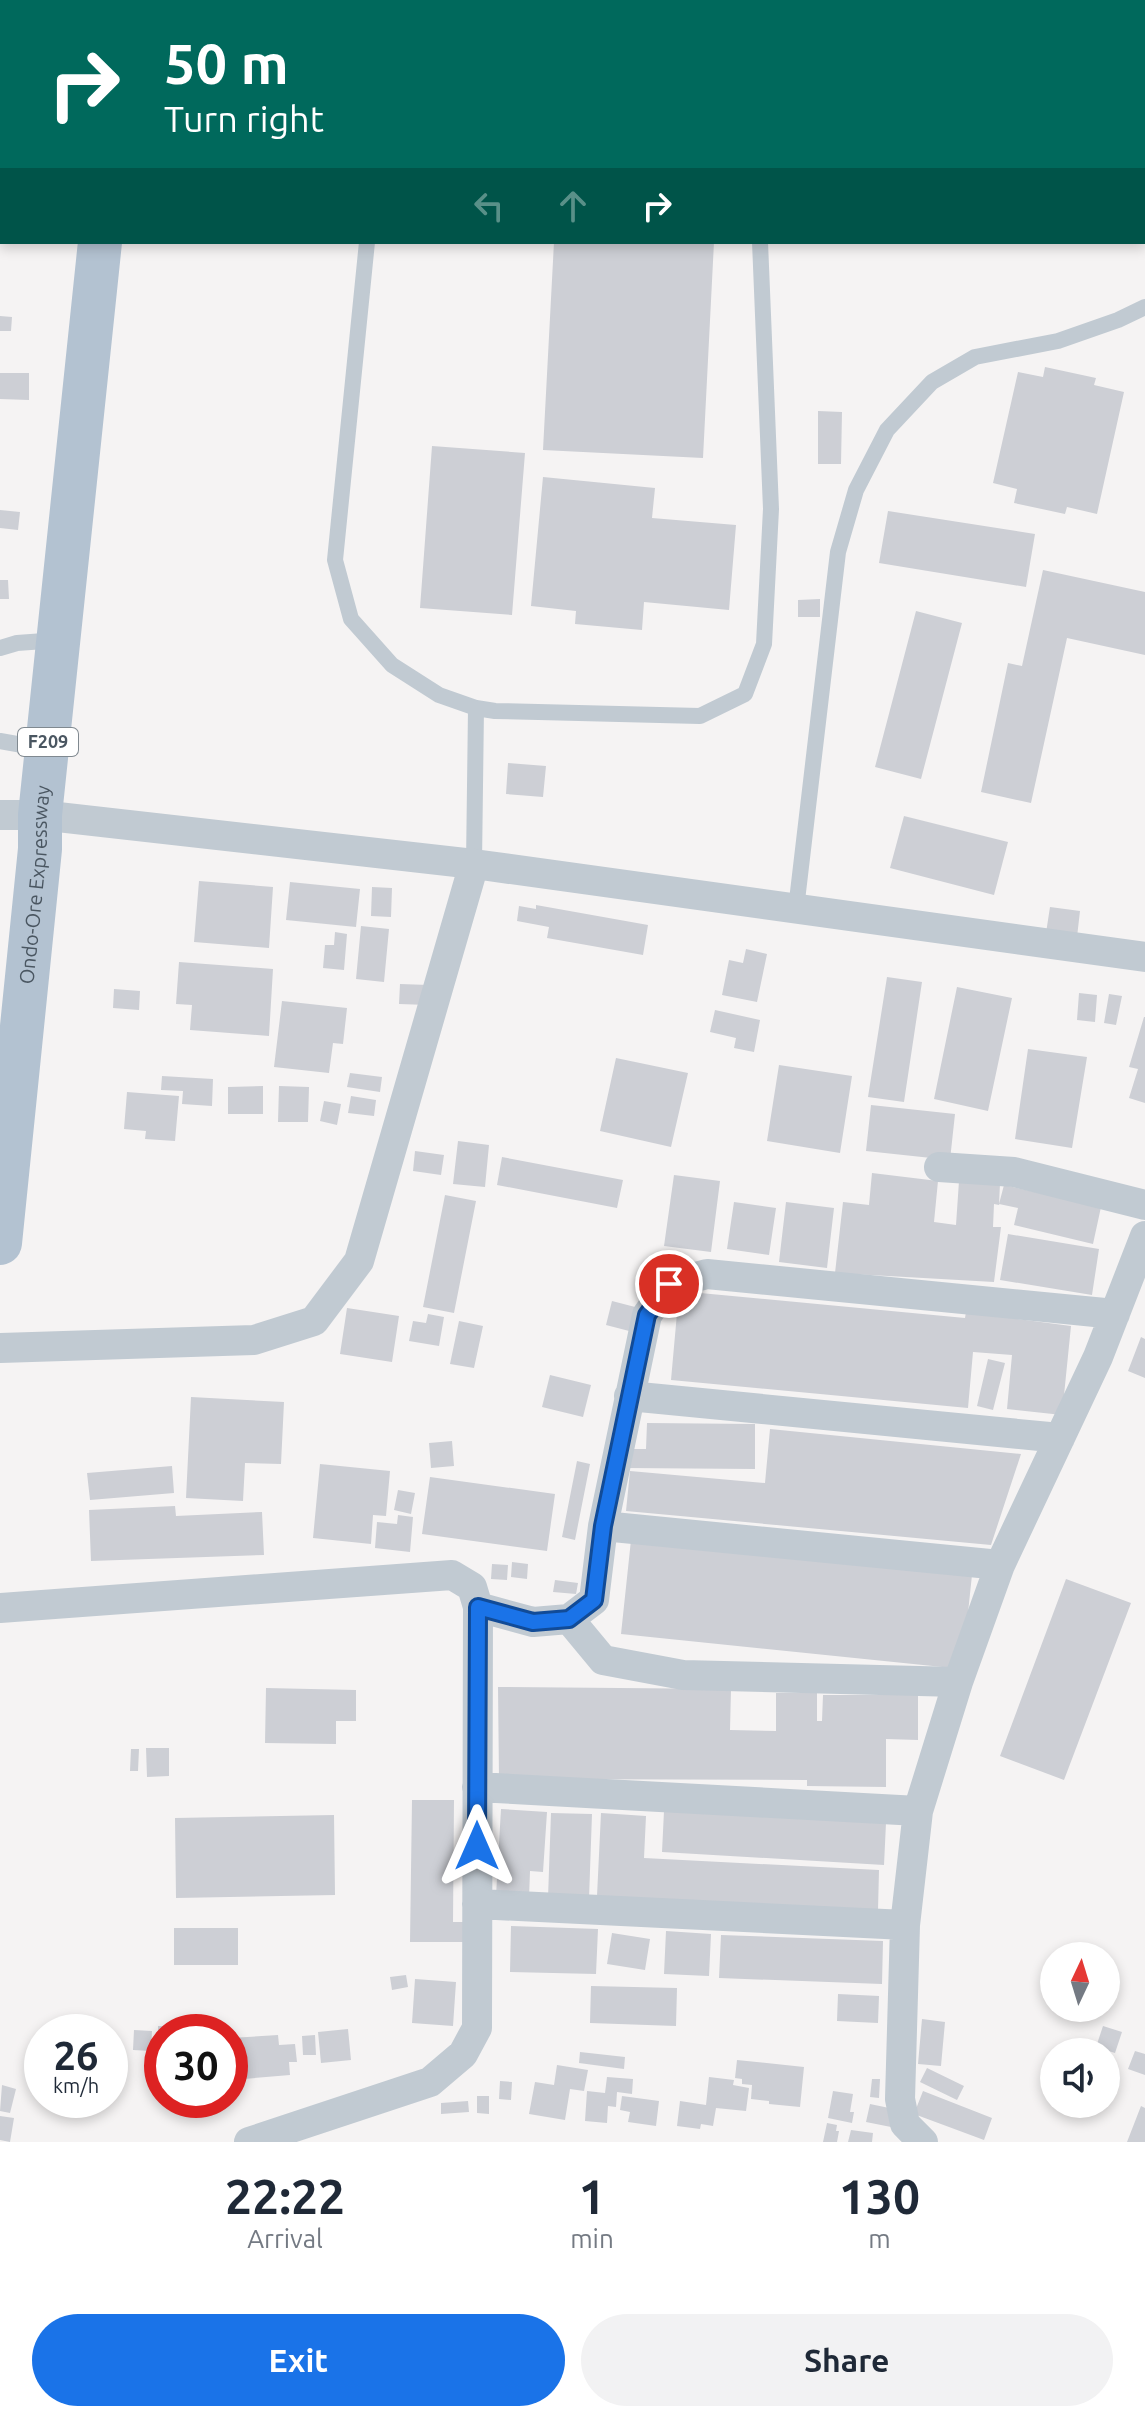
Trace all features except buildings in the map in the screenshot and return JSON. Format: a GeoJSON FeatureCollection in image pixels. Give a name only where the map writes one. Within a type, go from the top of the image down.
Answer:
{"type":"FeatureCollection","features":[{"type":"Feature","properties":{"kind":"main road","name":"Ondo-Ore Expressway"},"geometry":{"type":"LineString","coordinates":[[1,1225],[40,849],[20,815],[47,749],[100,244]]}},
{"type":"Feature","properties":{"kind":"street"},"geometry":{"type":"LineString","coordinates":[[20,815],[474,864],[1145,957]]}},
{"type":"Feature","properties":{"kind":"street"},"geometry":{"type":"LineString","coordinates":[[0,1348],[254,1340],[314,1321],[359,1261],[474,864]]}},
{"type":"Feature","properties":{"kind":"street"},"geometry":{"type":"LineString","coordinates":[[939,1167],[1014,1172],[1145,1205]]}},
{"type":"Feature","properties":{"kind":"street"},"geometry":{"type":"LineString","coordinates":[[923,2142],[905,2124],[900,2099],[905,1925],[918,1811],[958,1682],[1000,1565],[1115,1314],[1145,1236]]}},
{"type":"Feature","properties":{"kind":"street"},"geometry":{"type":"LineString","coordinates":[[478,1607],[533,1622],[569,1619],[594,1600],[603,1526],[647,1315],[669,1284],[707,1274],[1115,1314]]}},
{"type":"Feature","properties":{"kind":"street"},"geometry":{"type":"LineString","coordinates":[[629,1396],[1060,1438]]}},
{"type":"Feature","properties":{"kind":"street"},"geometry":{"type":"LineString","coordinates":[[603,1526],[1000,1565]]}},
{"type":"Feature","properties":{"kind":"street"},"geometry":{"type":"LineString","coordinates":[[0,1608],[452,1575],[472,1587],[478,1607],[477,2028],[463,2054],[430,2082],[249,2142]]}},
{"type":"Feature","properties":{"kind":"street"},"geometry":{"type":"LineString","coordinates":[[569,1619],[603,1660],[683,1675],[958,1682]]}},
{"type":"Feature","properties":{"kind":"street"},"geometry":{"type":"LineString","coordinates":[[477,1787],[918,1811]]}},
{"type":"Feature","properties":{"kind":"street"},"geometry":{"type":"LineString","coordinates":[[477,1904],[905,1925]]}},
{"type":"Feature","properties":{"kind":"lane"},"geometry":{"type":"LineString","coordinates":[[367,244],[335,560],[351,619],[392,665],[439,695],[476,708],[700,716],[745,694],[764,644],[771,509],[760,244]]}},
{"type":"Feature","properties":{"kind":"lane"},"geometry":{"type":"LineString","coordinates":[[796,909],[838,552],[856,490],[887,430],[932,382],[975,357],[1058,341],[1145,307]]}},
{"type":"Feature","properties":{"kind":"lane"},"geometry":{"type":"LineString","coordinates":[[0,648],[17,643],[59,640]]}},
{"type":"Feature","properties":{"kind":"lane"},"geometry":{"type":"LineString","coordinates":[[474,864],[476,708]]}},
{"type":"Feature","properties":{"kind":"lane"},"geometry":{"type":"LineString","coordinates":[[0,741],[47,749]]}},
{"type":"Feature","properties":{"kind":"route"},"geometry":{"type":"LineString","coordinates":[[477,1846],[478,1607],[533,1622],[569,1619],[594,1600],[603,1526],[647,1315],[669,1284]]}}]}
